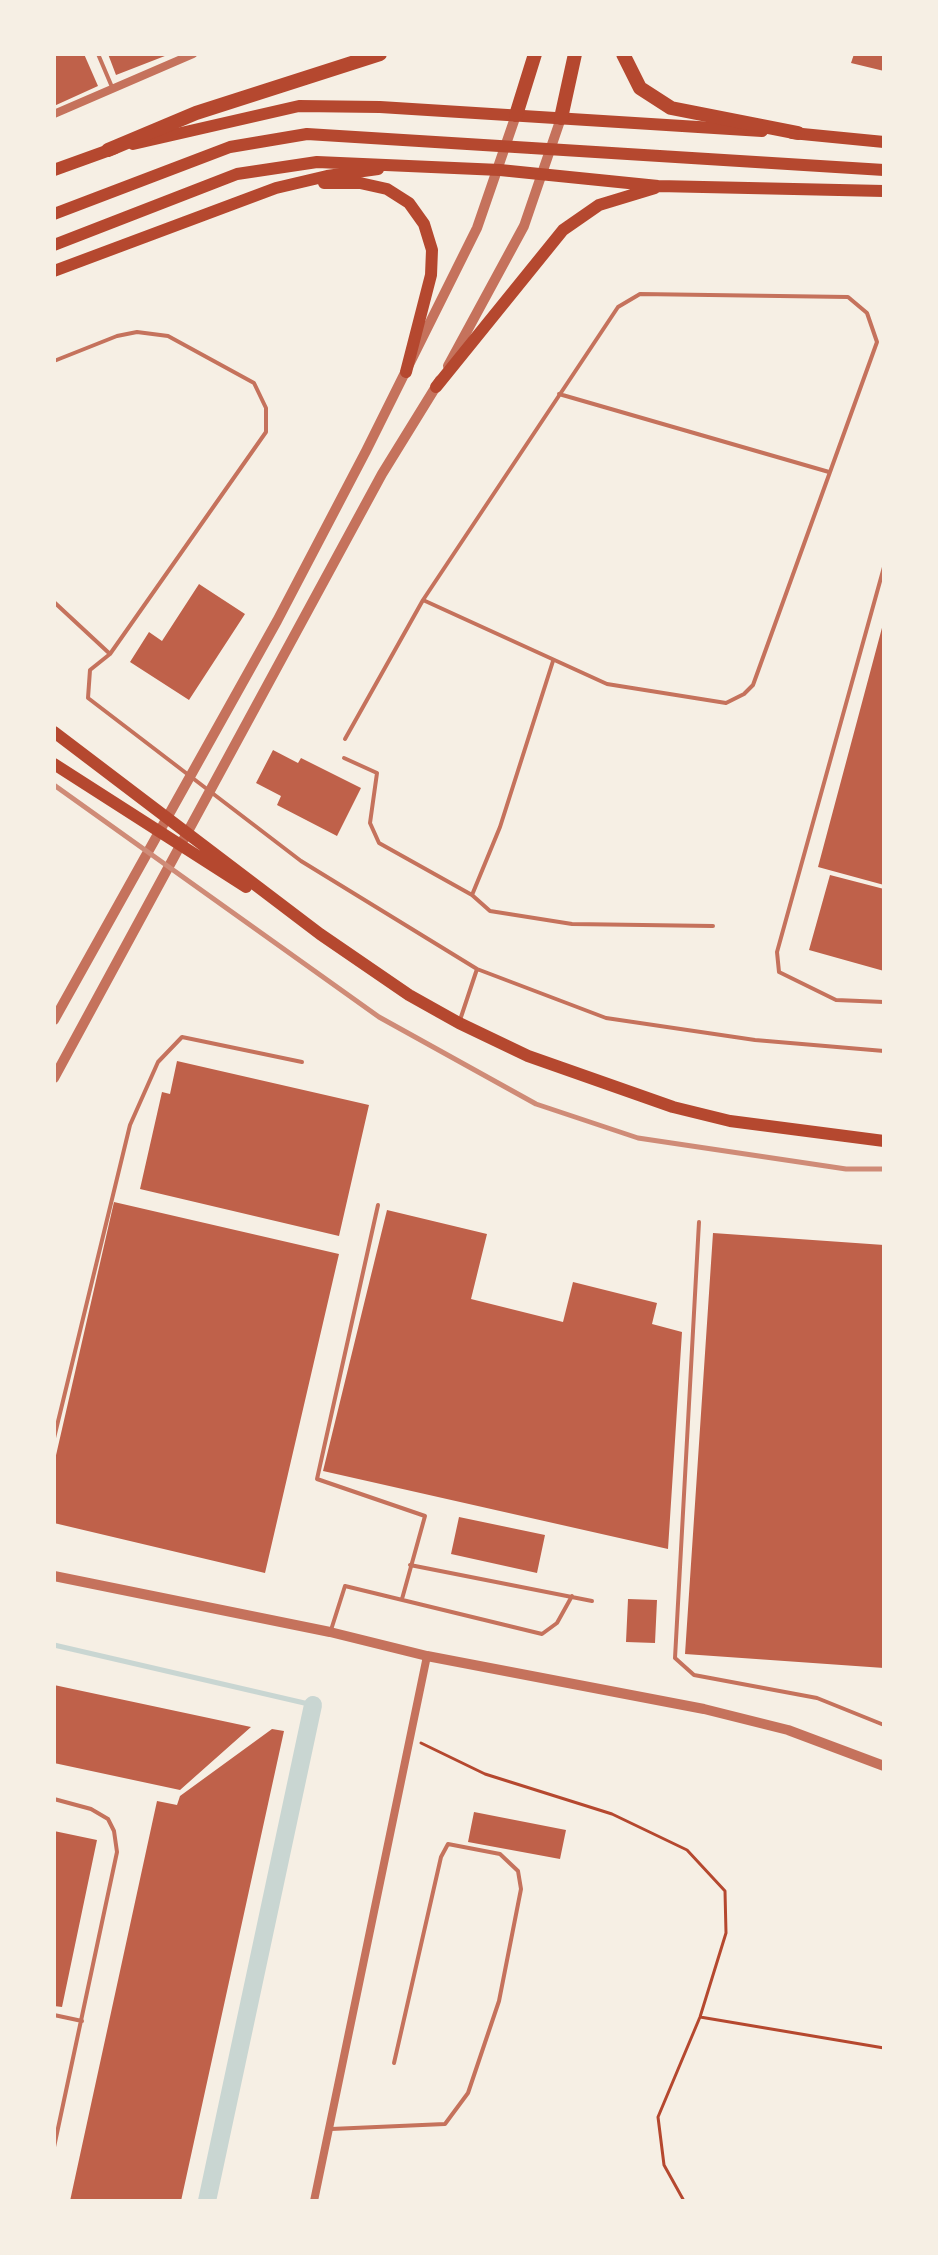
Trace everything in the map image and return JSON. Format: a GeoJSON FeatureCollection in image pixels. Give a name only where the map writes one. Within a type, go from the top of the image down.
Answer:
{"type":"FeatureCollection","features":[{"type":"Feature","properties":{"kind":"highway"},"geometry":{"type":"LineString","coordinates":[[108,150],[221,105],[380,54]]}},
{"type":"Feature","properties":{"kind":"highway"},"geometry":{"type":"LineString","coordinates":[[516,115],[535,54]]}},
{"type":"Feature","properties":{"kind":"highway"},"geometry":{"type":"LineString","coordinates":[[561,118],[575,54]]}},
{"type":"Feature","properties":{"kind":"highway"},"geometry":{"type":"LineString","coordinates":[[623,54],[640,88],[671,108],[798,133]]}},
{"type":"Feature","properties":{"kind":"main road"},"geometry":{"type":"LineString","coordinates":[[54,170],[108,150],[299,106],[516,115],[798,133],[884,142]]}},
{"type":"Feature","properties":{"kind":"main road"},"geometry":{"type":"LineString","coordinates":[[54,214],[230,147],[307,134],[884,170]]}},
{"type":"Feature","properties":{"kind":"main road"},"geometry":{"type":"LineString","coordinates":[[54,245],[216,181],[261,169],[317,162],[500,170],[658,186],[884,191]]}},
{"type":"Feature","properties":{"kind":"main road"},"geometry":{"type":"LineString","coordinates":[[54,271],[276,188],[327,176],[425,166]]}},
{"type":"Feature","properties":{"kind":"main road"},"geometry":{"type":"LineString","coordinates":[[276,188],[336,182],[374,185],[399,195],[418,214],[429,236],[433,260],[429,292],[406,372]]}},
{"type":"Feature","properties":{"kind":"main road"},"geometry":{"type":"LineString","coordinates":[[436,387],[563,230],[599,205],[658,186]]}},
{"type":"Feature","properties":{"kind":"main road"},"geometry":{"type":"LineString","coordinates":[[54,732],[320,934]]}},
{"type":"Feature","properties":{"kind":"main road"},"geometry":{"type":"LineString","coordinates":[[54,764],[320,934],[409,995],[528,1056],[673,1107],[730,1121],[884,1141]]}},
{"type":"Feature","properties":{"kind":"street"},"geometry":{"type":"LineString","coordinates":[[54,114],[193,54]]}},
{"type":"Feature","properties":{"kind":"street"},"geometry":{"type":"LineString","coordinates":[[54,1020],[277,621],[406,372],[477,228],[500,170],[516,115]]}},
{"type":"Feature","properties":{"kind":"street"},"geometry":{"type":"LineString","coordinates":[[54,1078],[295,631],[382,474],[436,387],[505,264],[544,174],[561,118]]}},
{"type":"Feature","properties":{"kind":"street"},"geometry":{"type":"LineString","coordinates":[[54,1576],[330,1632],[427,1656],[704,1709],[788,1730],[884,1766]]}},
{"type":"Feature","properties":{"kind":"street"},"geometry":{"type":"LineString","coordinates":[[314,2201],[427,1656]]}},
{"type":"Feature","properties":{"kind":"lane"},"geometry":{"type":"LineString","coordinates":[[98,54],[112,87]]}},
{"type":"Feature","properties":{"kind":"lane"},"geometry":{"type":"LineString","coordinates":[[345,739],[423,600],[618,307],[640,294],[848,297],[867,313],[877,342],[753,685],[744,694],[726,703],[607,684],[423,600]]}},
{"type":"Feature","properties":{"kind":"lane"},"geometry":{"type":"LineString","coordinates":[[54,361],[117,336],[137,332],[168,336],[254,383],[266,408],[266,432],[110,654],[90,670],[88,698],[301,861],[477,969],[606,1018],[755,1040],[884,1051]]}},
{"type":"Feature","properties":{"kind":"lane"},"geometry":{"type":"LineString","coordinates":[[559,394],[829,472]]}},
{"type":"Feature","properties":{"kind":"lane"},"geometry":{"type":"LineString","coordinates":[[884,567],[777,952],[779,972],[836,1000],[884,1002]]}},
{"type":"Feature","properties":{"kind":"lane"},"geometry":{"type":"LineString","coordinates":[[54,602],[110,654]]}},
{"type":"Feature","properties":{"kind":"lane"},"geometry":{"type":"LineString","coordinates":[[472,895],[500,827],[553,661]]}},
{"type":"Feature","properties":{"kind":"lane"},"geometry":{"type":"LineString","coordinates":[[344,758],[377,773],[370,823],[379,843],[472,895],[490,911],[572,924],[713,926]]}},
{"type":"Feature","properties":{"kind":"lane"},"geometry":{"type":"LineString","coordinates":[[459,1023],[477,969]]}},
{"type":"Feature","properties":{"kind":"lane"},"geometry":{"type":"LineString","coordinates":[[54,1438],[130,1125],[158,1062],[182,1037],[302,1062]]}},
{"type":"Feature","properties":{"kind":"lane"},"geometry":{"type":"LineString","coordinates":[[378,1205],[317,1479],[425,1516],[402,1599]]}},
{"type":"Feature","properties":{"kind":"lane"},"geometry":{"type":"LineString","coordinates":[[699,1222],[675,1658],[694,1675],[817,1698],[884,1725]]}},
{"type":"Feature","properties":{"kind":"lane"},"geometry":{"type":"LineString","coordinates":[[410,1565],[592,1601]]}},
{"type":"Feature","properties":{"kind":"lane"},"geometry":{"type":"LineString","coordinates":[[330,1632],[345,1586],[542,1634],[557,1623],[572,1596]]}},
{"type":"Feature","properties":{"kind":"lane"},"geometry":{"type":"LineString","coordinates":[[54,1799],[91,1809],[108,1819],[114,1831],[117,1852],[54,2147]]}},
{"type":"Feature","properties":{"kind":"lane"},"geometry":{"type":"LineString","coordinates":[[328,2129],[445,2124],[468,2093],[499,2001],[521,1889],[518,1871],[500,1854],[448,1844],[441,1857],[394,2063]]}},
{"type":"Feature","properties":{"kind":"lane"},"geometry":{"type":"LineString","coordinates":[[54,2015],[82,2021]]}},
{"type":"Feature","properties":{"kind":"path"},"geometry":{"type":"LineString","coordinates":[[410,1738],[485,1774],[612,1814],[687,1850],[725,1891],[726,1933],[700,2017],[658,2117],[664,2165],[684,2201]]}},
{"type":"Feature","properties":{"kind":"path"},"geometry":{"type":"LineString","coordinates":[[700,2017],[884,2048]]}},
{"type":"Feature","properties":{"kind":"building"},"geometry":{"type":"Polygon","coordinates":[[[54,54],[84,54],[98,86],[54,106],[54,54]]]}},
{"type":"Feature","properties":{"kind":"building"},"geometry":{"type":"Polygon","coordinates":[[[108,54],[170,54],[116,75],[108,54]]]}},
{"type":"Feature","properties":{"kind":"building"},"geometry":{"type":"Polygon","coordinates":[[[854,54],[884,54],[884,71],[851,63],[854,54]]]}},
{"type":"Feature","properties":{"kind":"building"},"geometry":{"type":"Polygon","coordinates":[[[199,584],[245,614],[189,700],[130,662],[149,632],[162,641],[199,584]]]}},
{"type":"Feature","properties":{"kind":"building"},"geometry":{"type":"Polygon","coordinates":[[[884,624],[884,885],[818,867],[884,624]]]}},
{"type":"Feature","properties":{"kind":"building"},"geometry":{"type":"Polygon","coordinates":[[[273,750],[298,763],[301,758],[361,788],[337,836],[277,805],[281,796],[256,783],[273,750]]]}},
{"type":"Feature","properties":{"kind":"building"},"geometry":{"type":"Polygon","coordinates":[[[830,875],[884,889],[884,971],[809,950],[830,875]]]}},
{"type":"Feature","properties":{"kind":"building"},"geometry":{"type":"Polygon","coordinates":[[[177,1061],[369,1105],[339,1236],[140,1189],[162,1092],[170,1094],[177,1061]]]}},
{"type":"Feature","properties":{"kind":"building"},"geometry":{"type":"Polygon","coordinates":[[[114,1202],[339,1254],[265,1573],[54,1523],[54,1464],[114,1202]]]}},
{"type":"Feature","properties":{"kind":"building"},"geometry":{"type":"Polygon","coordinates":[[[387,1210],[487,1234],[471,1299],[563,1322],[573,1282],[657,1303],[652,1324],[682,1332],[668,1549],[323,1471],[387,1210]]]}},
{"type":"Feature","properties":{"kind":"building"},"geometry":{"type":"Polygon","coordinates":[[[713,1233],[884,1245],[884,1668],[685,1654],[713,1233]]]}},
{"type":"Feature","properties":{"kind":"building"},"geometry":{"type":"Polygon","coordinates":[[[459,1517],[545,1535],[537,1573],[451,1554],[459,1517]]]}},
{"type":"Feature","properties":{"kind":"building"},"geometry":{"type":"Polygon","coordinates":[[[628,1599],[657,1600],[655,1643],[626,1642],[628,1599]]]}},
{"type":"Feature","properties":{"kind":"building"},"geometry":{"type":"Polygon","coordinates":[[[54,1685],[251,1727],[180,1790],[54,1763],[54,1685]]]}},
{"type":"Feature","properties":{"kind":"building"},"geometry":{"type":"Polygon","coordinates":[[[272,1729],[284,1731],[181,2201],[70,2201],[157,1801],[177,1805],[180,1796],[272,1729]]]}},
{"type":"Feature","properties":{"kind":"building"},"geometry":{"type":"Polygon","coordinates":[[[474,1812],[566,1830],[560,1859],[468,1842],[474,1812]]]}},
{"type":"Feature","properties":{"kind":"building"},"geometry":{"type":"Polygon","coordinates":[[[54,1831],[97,1840],[62,2007],[54,2006],[54,1831]]]}},
{"type":"Feature","properties":{"kind":"waterway"},"geometry":{"type":"LineString","coordinates":[[54,1645],[313,1705]]}},
{"type":"Feature","properties":{"kind":"waterway"},"geometry":{"type":"LineString","coordinates":[[207,2201],[313,1705]]}},
{"type":"Feature","properties":{"kind":"railway"},"geometry":{"type":"LineString","coordinates":[[54,785],[379,1017],[536,1104],[638,1138],[846,1169],[884,1169]]}}]}
